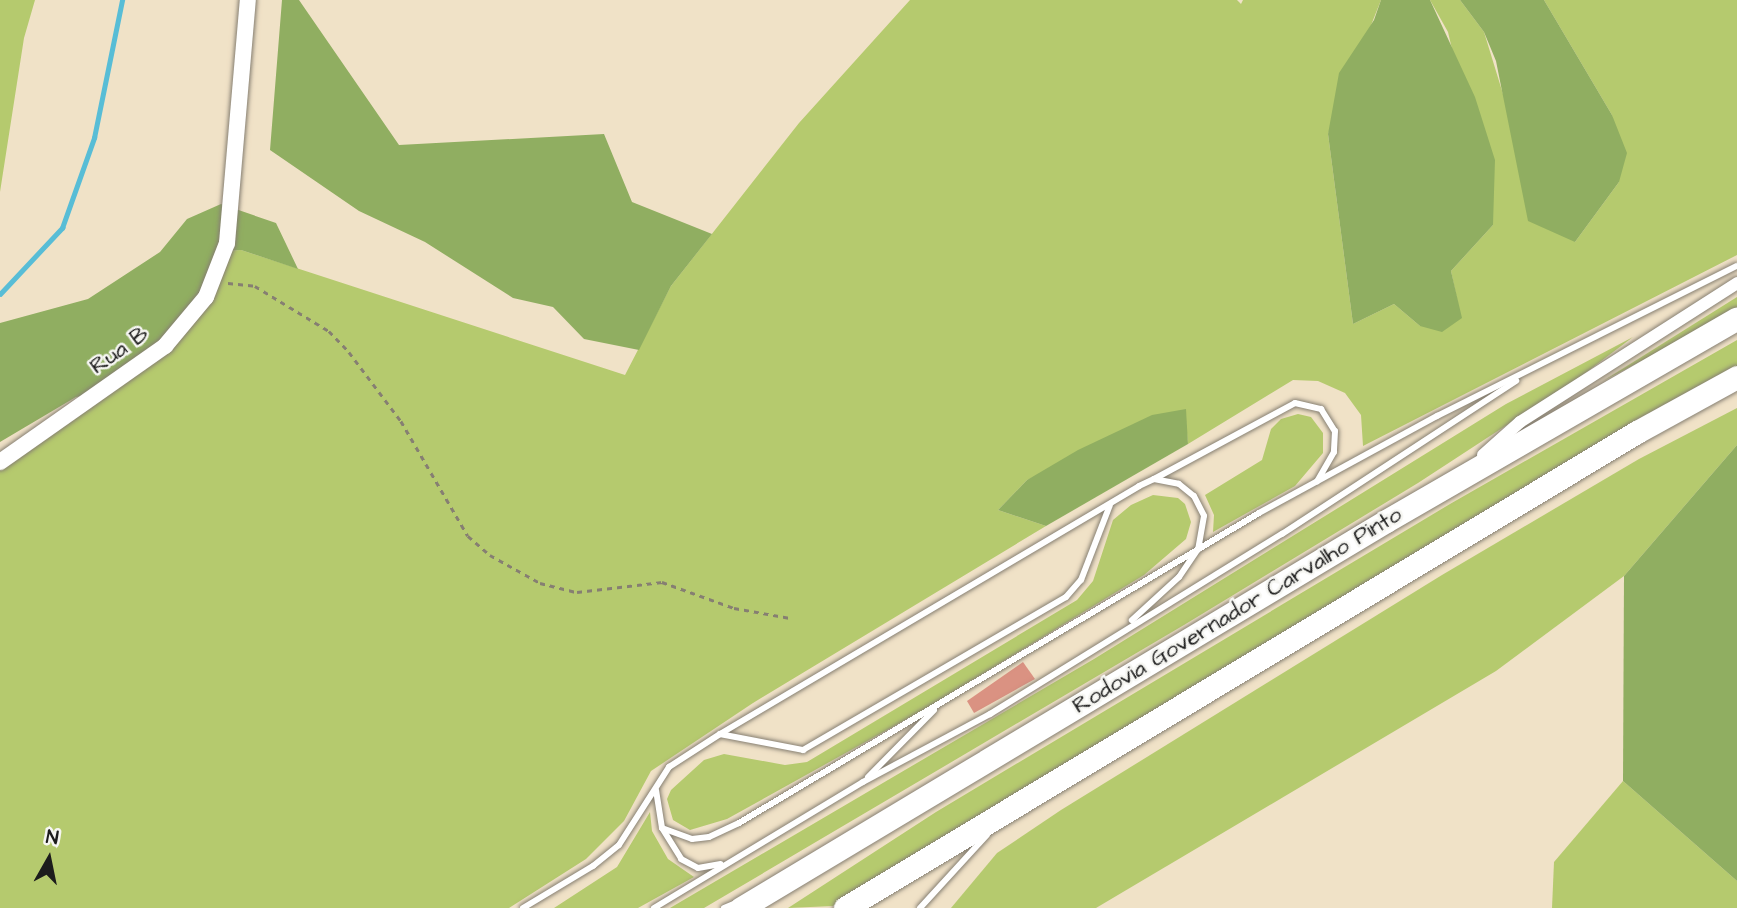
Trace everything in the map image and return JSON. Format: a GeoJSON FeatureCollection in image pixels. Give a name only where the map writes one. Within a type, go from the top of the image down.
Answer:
{"type":"FeatureCollection","features":[{"type":"Feature","properties":{"kind":"highway","name":"Rodovia Governador Carvalho Pinto"},"geometry":{"type":"LineString","coordinates":[[741,908],[1455,480],[1737,318]]}},
{"type":"Feature","properties":{"kind":"highway"},"geometry":{"type":"LineString","coordinates":[[845,908],[1614,446],[1737,377]]}},
{"type":"Feature","properties":{"kind":"street","name":"Rua B"},"geometry":{"type":"LineString","coordinates":[[0,462],[180,333],[214,281],[226,243],[248,0]]}},
{"type":"Feature","properties":{"kind":"street"},"geometry":{"type":"LineString","coordinates":[[1455,480],[1520,422],[1737,283]]}},
{"type":"Feature","properties":{"kind":"lane"},"geometry":{"type":"LineString","coordinates":[[662,828],[692,839],[709,837],[1316,482],[1437,416],[1737,266]]}},
{"type":"Feature","properties":{"kind":"lane"},"geometry":{"type":"LineString","coordinates":[[654,908],[863,782],[990,714],[1123,629],[1282,534],[1535,369]]}},
{"type":"Feature","properties":{"kind":"lane"},"geometry":{"type":"LineString","coordinates":[[523,908],[593,866],[619,845],[669,767],[720,734],[1111,503],[1295,403],[1321,409],[1335,431],[1334,452],[1316,482]]}},
{"type":"Feature","properties":{"kind":"lane"},"geometry":{"type":"LineString","coordinates":[[1123,629],[1179,577],[1198,549],[1204,516],[1194,496],[1179,484],[1154,479]]}},
{"type":"Feature","properties":{"kind":"lane"},"geometry":{"type":"LineString","coordinates":[[720,734],[803,750],[1066,597],[1081,580],[1111,503]]}},
{"type":"Feature","properties":{"kind":"lane"},"geometry":{"type":"LineString","coordinates":[[863,782],[941,703]]}},
{"type":"Feature","properties":{"kind":"lane"},"geometry":{"type":"LineString","coordinates":[[656,788],[662,828],[681,859],[698,868],[727,862]]}},
{"type":"Feature","properties":{"kind":"lane"},"geometry":{"type":"LineString","coordinates":[[920,908],[971,848],[1030,798]]}},
{"type":"Feature","properties":{"kind":"lane"},"geometry":{"type":"LineString","coordinates":[[724,908],[794,878]]}},
{"type":"Feature","properties":{"kind":"path"},"geometry":{"type":"LineString","coordinates":[[214,281],[256,286],[329,331],[401,421],[468,536],[490,555],[540,583],[577,592],[662,582],[734,608],[790,618]]}},
{"type":"Feature","properties":{"kind":"green space"},"geometry":{"type":"Polygon","coordinates":[[[0,0],[35,0],[24,38],[0,192],[0,0]]]}},
{"type":"Feature","properties":{"kind":"green space"},"geometry":{"type":"Polygon","coordinates":[[[282,0],[299,0],[399,145],[604,134],[632,202],[712,234],[671,286],[639,350],[584,339],[553,307],[513,298],[425,242],[359,211],[270,150],[282,0]]]}},
{"type":"Feature","properties":{"kind":"green space"},"geometry":{"type":"Polygon","coordinates":[[[910,0],[1237,0],[1241,4],[1243,0],[1381,0],[1328,134],[1353,324],[1394,304],[1420,326],[1461,318],[1451,271],[1493,225],[1448,32],[1430,0],[1460,0],[1484,32],[1503,94],[1575,242],[1619,182],[1612,115],[1544,0],[1737,0],[1737,255],[1363,446],[1361,415],[1345,393],[1318,381],[1293,380],[1188,444],[1185,410],[1027,480],[998,510],[1046,526],[753,703],[651,771],[624,821],[586,859],[509,908],[0,908],[0,462],[165,346],[224,251],[241,250],[625,375],[671,286],[799,123],[910,0]]]}},
{"type":"Feature","properties":{"kind":"green space"},"geometry":{"type":"Polygon","coordinates":[[[1381,0],[1430,0],[1475,97],[1495,160],[1493,225],[1451,271],[1462,318],[1442,332],[1420,326],[1394,304],[1353,324],[1328,134],[1339,73],[1374,20],[1381,0]]]}},
{"type":"Feature","properties":{"kind":"green space"},"geometry":{"type":"Polygon","coordinates":[[[1460,0],[1544,0],[1612,115],[1627,153],[1619,182],[1575,242],[1528,221],[1496,61],[1484,32],[1460,0]]]}},
{"type":"Feature","properties":{"kind":"green space"},"geometry":{"type":"Polygon","coordinates":[[[221,204],[276,223],[298,269],[241,250],[224,251],[195,316],[96,394],[76,397],[0,442],[0,323],[88,299],[160,252],[187,219],[221,204]]]}},
{"type":"Feature","properties":{"kind":"green space"},"geometry":{"type":"Polygon","coordinates":[[[1737,297],[1737,311],[1603,381],[1737,297]]]}},
{"type":"Feature","properties":{"kind":"green space"},"geometry":{"type":"Polygon","coordinates":[[[1633,337],[1576,380],[1418,483],[1184,625],[704,908],[670,908],[1094,659],[1506,404],[1633,337]]]}},
{"type":"Feature","properties":{"kind":"green space"},"geometry":{"type":"Polygon","coordinates":[[[1737,340],[1737,371],[1369,584],[833,906],[788,908],[936,812],[1450,504],[1737,340]]]}},
{"type":"Feature","properties":{"kind":"green space"},"geometry":{"type":"Polygon","coordinates":[[[1737,408],[1737,445],[1624,576],[1496,671],[1096,908],[951,908],[997,853],[1061,810],[1442,575],[1639,459],[1737,408]]]}},
{"type":"Feature","properties":{"kind":"green space"},"geometry":{"type":"Polygon","coordinates":[[[1186,409],[1188,444],[1046,526],[998,510],[1027,480],[1078,450],[1152,415],[1186,409]]]}},
{"type":"Feature","properties":{"kind":"green space"},"geometry":{"type":"Polygon","coordinates":[[[1298,414],[1311,417],[1323,433],[1323,453],[1295,486],[1213,532],[1214,515],[1205,495],[1262,460],[1271,429],[1281,419],[1298,414]]]}},
{"type":"Feature","properties":{"kind":"green space"},"geometry":{"type":"Polygon","coordinates":[[[1737,445],[1737,881],[1623,781],[1624,576],[1737,445]]]}},
{"type":"Feature","properties":{"kind":"green space"},"geometry":{"type":"Polygon","coordinates":[[[1153,495],[1178,498],[1185,504],[1191,522],[1186,539],[1144,575],[932,705],[727,819],[690,830],[673,820],[667,799],[671,790],[704,760],[724,754],[785,765],[807,762],[1077,600],[1093,581],[1113,520],[1131,505],[1153,495]]]}},
{"type":"Feature","properties":{"kind":"green space"},"geometry":{"type":"Polygon","coordinates":[[[1623,781],[1737,881],[1737,908],[1552,908],[1554,862],[1623,781]]]}},
{"type":"Feature","properties":{"kind":"green space"},"geometry":{"type":"Polygon","coordinates":[[[650,812],[652,831],[668,859],[694,877],[638,908],[554,908],[617,867],[650,812]]]}},
{"type":"Feature","properties":{"kind":"building"},"geometry":{"type":"Polygon","coordinates":[[[1023,662],[1035,679],[974,713],[967,701],[1023,662]]]}},
{"type":"Feature","properties":{"kind":"waterway"},"geometry":{"type":"LineString","coordinates":[[0,294],[62,228],[94,138],[122,0]]}}]}
